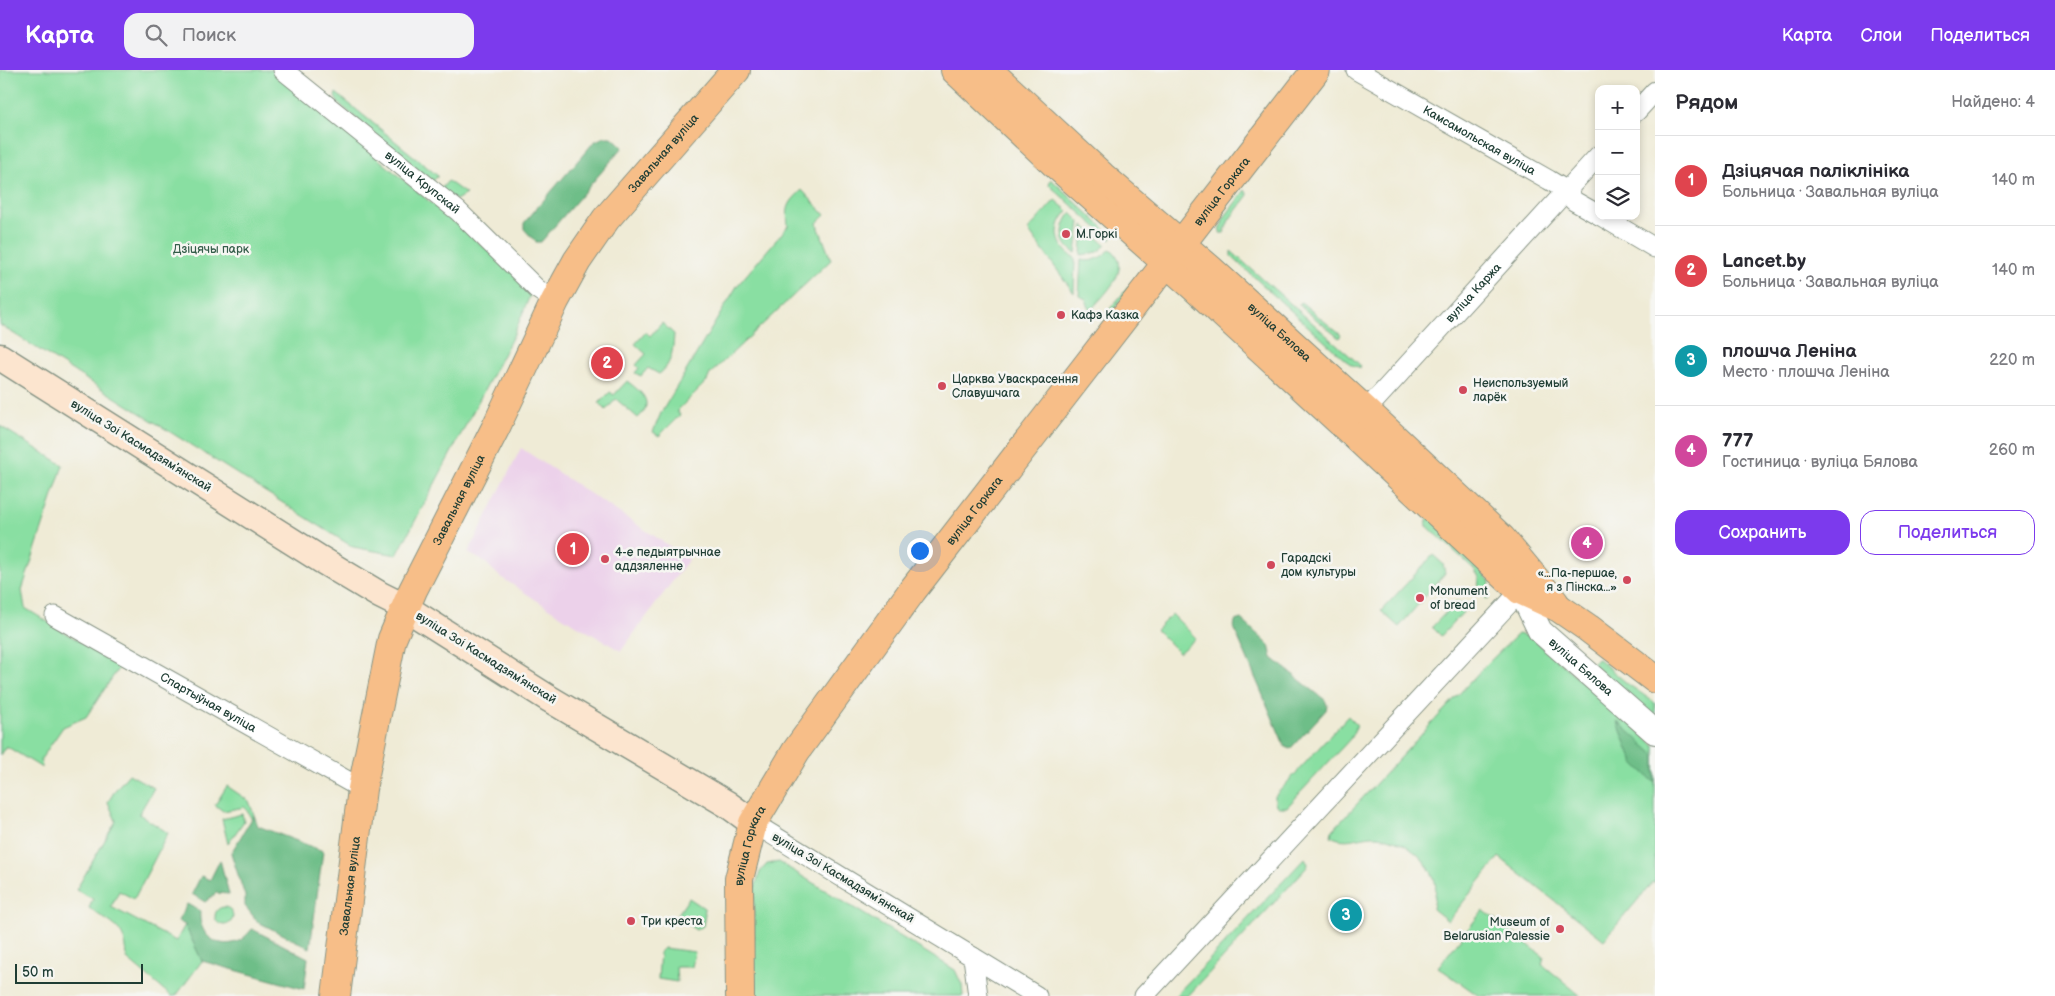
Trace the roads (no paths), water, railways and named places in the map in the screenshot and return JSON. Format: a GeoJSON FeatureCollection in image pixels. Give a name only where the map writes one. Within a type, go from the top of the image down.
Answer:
{"type":"FeatureCollection","features":[{"type":"Feature","properties":{"kind":"main road","name":"Завальная вуліца"},"geometry":{"type":"LineString","coordinates":[[336,996],[362,789],[392,639],[412,590],[496,427],[554,301],[577,261],[606,219],[736,70]]}},
{"type":"Feature","properties":{"kind":"main road","name":"вуліца Бялова"},"geometry":{"type":"LineString","coordinates":[[955,70],[1054,163],[1174,254],[1357,420],[1502,539],[1527,583],[1655,679]]}},
{"type":"Feature","properties":{"kind":"main road","name":"вуліца Бялова"},"geometry":{"type":"LineString","coordinates":[[988,70],[1102,176],[1174,254]]}},
{"type":"Feature","properties":{"kind":"main road","name":"вуліца Горкага"},"geometry":{"type":"LineString","coordinates":[[740,996],[739,878],[753,823],[796,751],[912,591],[1316,70]]}},
{"type":"Feature","properties":{"kind":"main road","name":"вуліца Зоі Касмадзямʼянскай"},"geometry":{"type":"LineString","coordinates":[[0,357],[320,559],[380,595],[406,608],[533,688],[727,804],[753,823]]}},
{"type":"Feature","properties":{"kind":"street","name":"вуліца Крупскай"},"geometry":{"type":"LineString","coordinates":[[283,70],[458,211],[554,301]]}},
{"type":"Feature","properties":{"kind":"street","name":"Камсамольская вуліца"},"geometry":{"type":"LineString","coordinates":[[1356,70],[1567,191],[1574,201],[1595,213]]}},
{"type":"Feature","properties":{"kind":"street"},"geometry":{"type":"LineString","coordinates":[[1640,108],[1655,91]]}},
{"type":"Feature","properties":{"kind":"street","name":"вуліца Каржа"},"geometry":{"type":"LineString","coordinates":[[1357,420],[1595,160]]}},
{"type":"Feature","properties":{"kind":"street","name":"Камсамольская вуліца"},"geometry":{"type":"LineString","coordinates":[[1607,220],[1655,248]]}},
{"type":"Feature","properties":{"kind":"street"},"geometry":{"type":"LineString","coordinates":[[1144,996],[1493,622],[1527,583]]}},
{"type":"Feature","properties":{"kind":"street","name":"вуліца Бялова"},"geometry":{"type":"LineString","coordinates":[[1527,583],[1540,631],[1655,732]]}},
{"type":"Feature","properties":{"kind":"street","name":"Спартыўная вуліца"},"geometry":{"type":"LineString","coordinates":[[55,616],[362,789]]}},
{"type":"Feature","properties":{"kind":"street","name":"вуліца Зоі Касмадзямʼянскай"},"geometry":{"type":"LineString","coordinates":[[753,823],[1037,996]]}},
{"type":"Feature","properties":{"kind":"street"},"geometry":{"type":"LineString","coordinates":[[973,957],[978,996]]}},
{"type":"Feature","properties":{"kind":"place","name":"М.Горкі"},"geometry":{"type":"Point","coordinates":[1066,234]}},
{"type":"Feature","properties":{"kind":"place","name":"Кафэ Казка"},"geometry":{"type":"Point","coordinates":[1061,315]}},
{"type":"Feature","properties":{"kind":"place","name":"Lancet.by"},"geometry":{"type":"Point","coordinates":[607,363]}},
{"type":"Feature","properties":{"kind":"place","name":"Царква Уваскрасення Славушчага"},"geometry":{"type":"Point","coordinates":[942,386]}},
{"type":"Feature","properties":{"kind":"place","name":"Неиспользуемый ларёк"},"geometry":{"type":"Point","coordinates":[1463,390]}},
{"type":"Feature","properties":{"kind":"place","name":"777"},"geometry":{"type":"Point","coordinates":[1587,543]}},
{"type":"Feature","properties":{"kind":"place","name":"Дзіцячая паліклініка"},"geometry":{"type":"Point","coordinates":[573,549]}},
{"type":"Feature","properties":{"kind":"place","name":"4-е педыятрычнае аддзяленне"},"geometry":{"type":"Point","coordinates":[605,559]}},
{"type":"Feature","properties":{"kind":"place","name":"Гарадскі дом культуры"},"geometry":{"type":"Point","coordinates":[1271,565]}},
{"type":"Feature","properties":{"kind":"place","name":"«...Па-першае, я з Пінска...»"},"geometry":{"type":"Point","coordinates":[1627,580]}},
{"type":"Feature","properties":{"kind":"place","name":"Monument of bread"},"geometry":{"type":"Point","coordinates":[1420,598]}},
{"type":"Feature","properties":{"kind":"place","name":"плошча Леніна"},"geometry":{"type":"Point","coordinates":[1346,915]}},
{"type":"Feature","properties":{"kind":"place","name":"Три креста"},"geometry":{"type":"Point","coordinates":[631,921]}},
{"type":"Feature","properties":{"kind":"place","name":"Museum of Belarusian Palessie"},"geometry":{"type":"Point","coordinates":[1560,929]}},
{"type":"Feature","properties":{"kind":"park label","name":"Дзіцячы парк"},"geometry":{"type":"Point","coordinates":[211,249]}}]}
